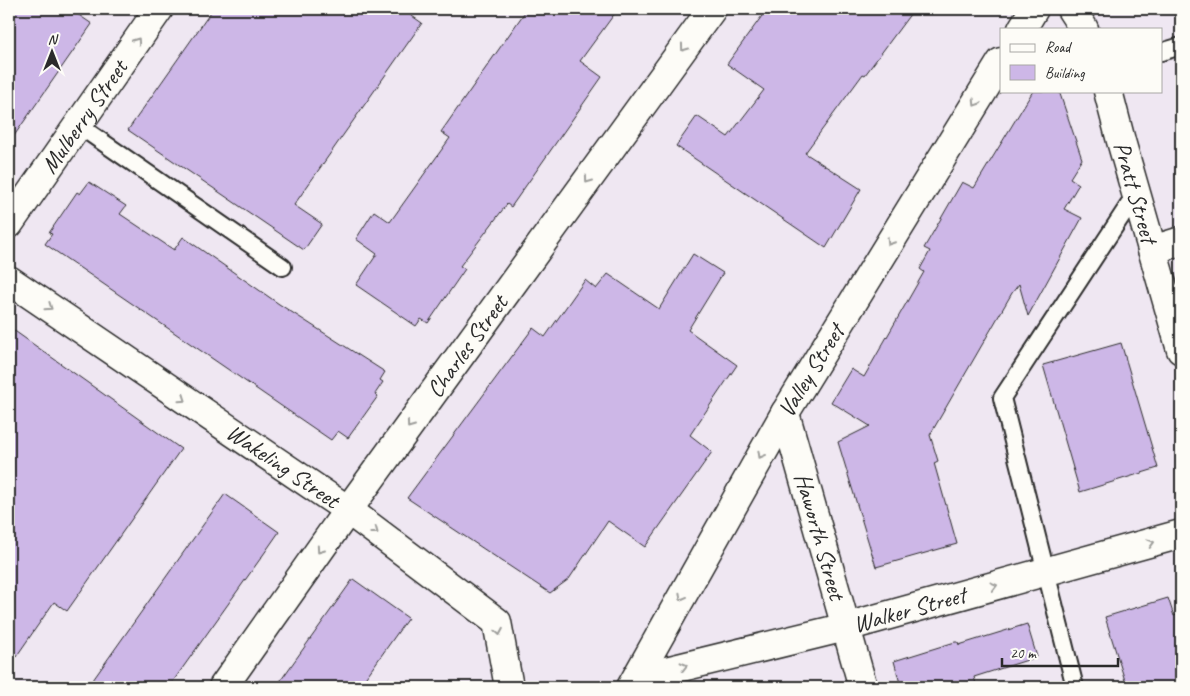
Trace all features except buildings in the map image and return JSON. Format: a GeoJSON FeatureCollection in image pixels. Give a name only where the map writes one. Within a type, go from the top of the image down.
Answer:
{"type":"FeatureCollection","features":[{"type":"Feature","properties":{"kind":"street","name":"Mulberry Street"},"geometry":{"type":"LineString","coordinates":[[9,224],[159,9]]}},
{"type":"Feature","properties":{"kind":"street","name":"Charles Street"},"geometry":{"type":"LineString","coordinates":[[223,687],[348,510],[712,9]]}},
{"type":"Feature","properties":{"kind":"street"},"geometry":{"type":"LineString","coordinates":[[1023,28],[1034,9]]}},
{"type":"Feature","properties":{"kind":"street"},"geometry":{"type":"LineString","coordinates":[[1071,9],[1083,28]]}},
{"type":"Feature","properties":{"kind":"street","name":"Valley Street"},"geometry":{"type":"LineString","coordinates":[[634,682],[785,413],[1000,64]]}},
{"type":"Feature","properties":{"kind":"street","name":"Pratt Street"},"geometry":{"type":"LineString","coordinates":[[1108,92],[1181,350]]}},
{"type":"Feature","properties":{"kind":"street"},"geometry":{"type":"LineString","coordinates":[[1152,250],[1181,242]]}},
{"type":"Feature","properties":{"kind":"street","name":"Wakeling Street"},"geometry":{"type":"LineString","coordinates":[[9,280],[348,510],[497,622],[509,687]]}},
{"type":"Feature","properties":{"kind":"street","name":"Haworth Street"},"geometry":{"type":"LineString","coordinates":[[785,413],[863,687]]}},
{"type":"Feature","properties":{"kind":"street","name":"Walker Street"},"geometry":{"type":"LineString","coordinates":[[634,682],[846,627],[1181,534]]}},
{"type":"Feature","properties":{"kind":"lane"},"geometry":{"type":"LineString","coordinates":[[1162,52],[1181,46]]}},
{"type":"Feature","properties":{"kind":"lane"},"geometry":{"type":"LineString","coordinates":[[78,125],[283,267]]}},
{"type":"Feature","properties":{"kind":"lane"},"geometry":{"type":"LineString","coordinates":[[1075,687],[1002,398],[1136,194]]}}]}
